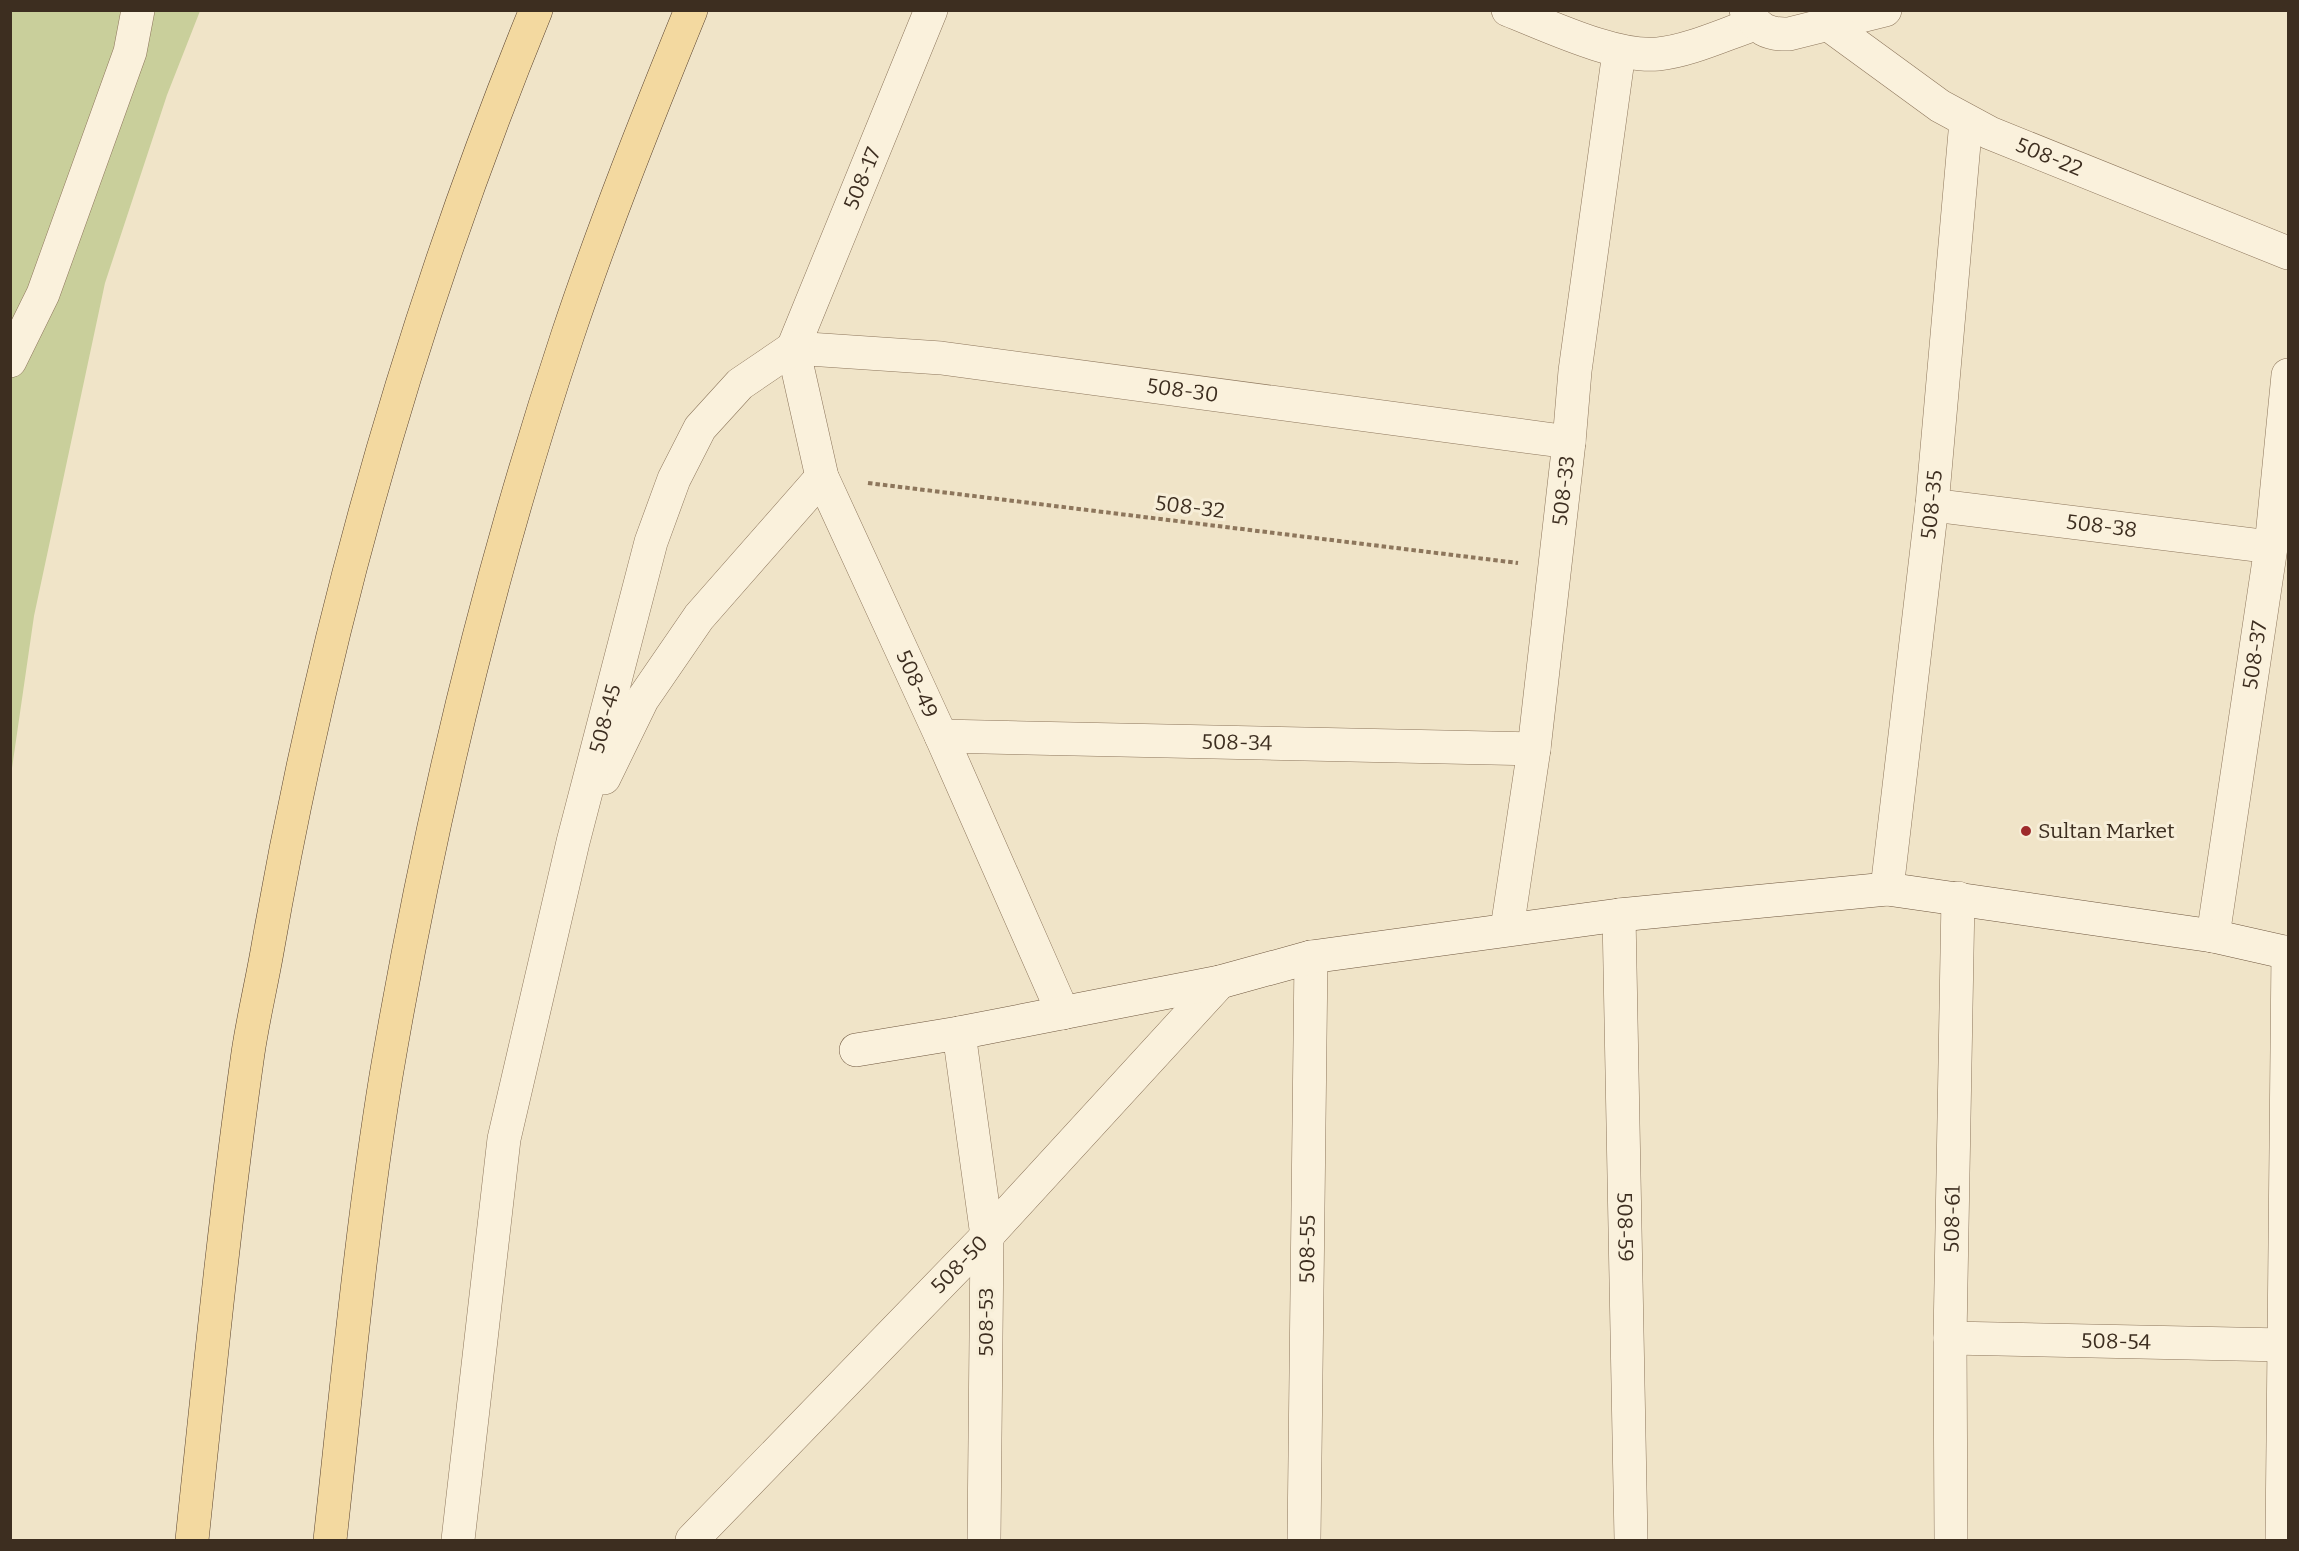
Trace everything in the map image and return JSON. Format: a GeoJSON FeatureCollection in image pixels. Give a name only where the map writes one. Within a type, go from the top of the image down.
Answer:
{"type":"FeatureCollection","features":[{"type":"Feature","properties":{"kind":"main road"},"geometry":{"type":"LineString","coordinates":[[192,1540],[226,1220],[249,1050],[307,741],[337,615],[394,415],[455,227],[536,10]]}},
{"type":"Feature","properties":{"kind":"main road"},"geometry":{"type":"LineString","coordinates":[[330,1540],[367,1214],[385,1086],[409,949],[458,726],[499,567],[558,366],[614,204],[691,10]]}},
{"type":"Feature","properties":{"kind":"street"},"geometry":{"type":"LineString","coordinates":[[10,361],[44,294],[130,52],[138,10]]}},
{"type":"Feature","properties":{"kind":"street","name":"508-17"},"geometry":{"type":"LineString","coordinates":[[794,348],[931,10]]}},
{"type":"Feature","properties":{"kind":"street"},"geometry":{"type":"LineString","coordinates":[[1508,10],[1619,52],[1639,55],[1660,54],[1751,17],[1762,29],[1780,35],[1886,10]]}},
{"type":"Feature","properties":{"kind":"street","name":"508-22"},"geometry":{"type":"LineString","coordinates":[[1829,25],[1914,89],[1966,121],[2014,144],[2289,253]]}},
{"type":"Feature","properties":{"kind":"street","name":"508-33"},"geometry":{"type":"LineString","coordinates":[[1508,930],[1534,749],[1575,371],[1619,52]]}},
{"type":"Feature","properties":{"kind":"street","name":"508-35"},"geometry":{"type":"LineString","coordinates":[[1887,889],[1932,505],[1966,121]]}},
{"type":"Feature","properties":{"kind":"street","name":"508-30"},"geometry":{"type":"LineString","coordinates":[[794,348],[941,358],[1569,442]]}},
{"type":"Feature","properties":{"kind":"street","name":"508-49"},"geometry":{"type":"LineString","coordinates":[[794,348],[822,477],[1063,1013]]}},
{"type":"Feature","properties":{"kind":"street","name":"508-45"},"geometry":{"type":"LineString","coordinates":[[458,1540],[504,1139],[573,842],[651,542],[674,479],[700,428],[740,384],[794,348]]}},
{"type":"Feature","properties":{"kind":"street","name":"508-37"},"geometry":{"type":"LineString","coordinates":[[2213,936],[2271,547],[2289,375]]}},
{"type":"Feature","properties":{"kind":"street"},"geometry":{"type":"LineString","coordinates":[[573,842],[642,700],[699,617],[822,477]]}},
{"type":"Feature","properties":{"kind":"street","name":"508-38"},"geometry":{"type":"LineString","coordinates":[[1932,505],[2271,547]]}},
{"type":"Feature","properties":{"kind":"street","name":"508-34"},"geometry":{"type":"LineString","coordinates":[[940,736],[1534,749]]}},
{"type":"Feature","properties":{"kind":"street"},"geometry":{"type":"LineString","coordinates":[[856,1050],[959,1033],[1220,982],[1311,957],[1619,915],[1887,889],[2213,936],[2288,952],[2282,1540]]}},
{"type":"Feature","properties":{"kind":"street","name":"508-61"},"geometry":{"type":"LineString","coordinates":[[1951,1540],[1950,1338],[1958,898]]}},
{"type":"Feature","properties":{"kind":"street","name":"508-59"},"geometry":{"type":"LineString","coordinates":[[1619,915],[1632,1540]]}},
{"type":"Feature","properties":{"kind":"street","name":"508-55"},"geometry":{"type":"LineString","coordinates":[[1304,1540],[1311,957]]}},
{"type":"Feature","properties":{"kind":"street","name":"508-50"},"geometry":{"type":"LineString","coordinates":[[692,1540],[987,1236],[1220,982]]}},
{"type":"Feature","properties":{"kind":"street","name":"508-53"},"geometry":{"type":"LineString","coordinates":[[959,1033],[987,1236],[984,1540]]}},
{"type":"Feature","properties":{"kind":"street","name":"508-54"},"geometry":{"type":"LineString","coordinates":[[1950,1338],[2284,1345]]}},
{"type":"Feature","properties":{"kind":"path","name":"508-32"},"geometry":{"type":"LineString","coordinates":[[822,477],[1554,567]]}},
{"type":"Feature","properties":{"kind":"green space"},"geometry":{"type":"Polygon","coordinates":[[[11,11],[200,11],[167,95],[105,283],[34,616],[11,775],[11,11]]]}},
{"type":"Feature","properties":{"kind":"place","name":"Sultan Market"},"geometry":{"type":"Point","coordinates":[2026,831]}}]}
